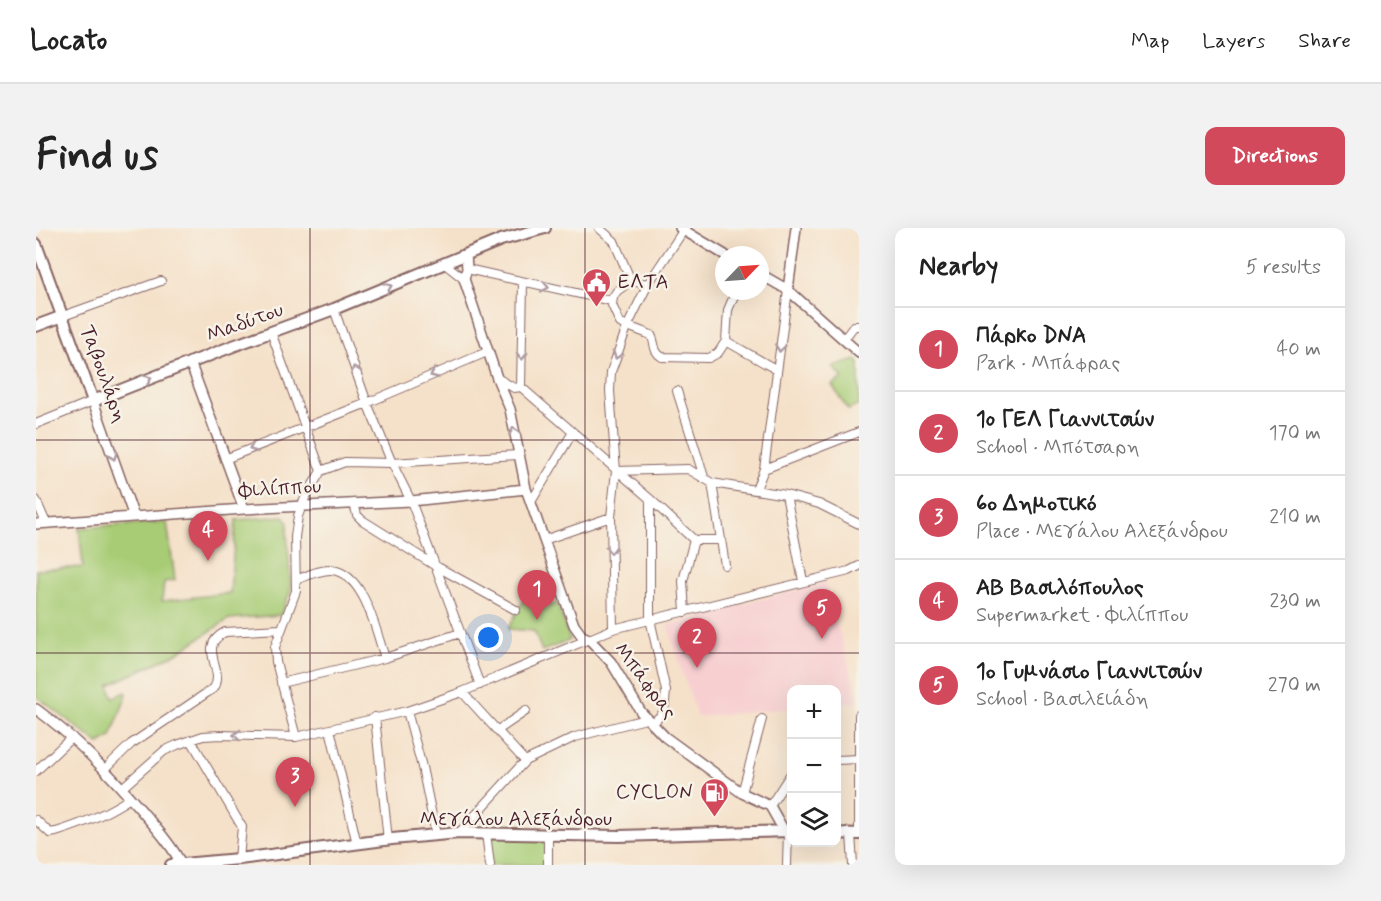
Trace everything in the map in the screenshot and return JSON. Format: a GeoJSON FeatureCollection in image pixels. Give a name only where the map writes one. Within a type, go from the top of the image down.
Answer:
{"type":"FeatureCollection","features":[{"type":"Feature","properties":{"kind":"main road","name":"Μαδύτου"},"geometry":{"type":"LineString","coordinates":[[93,401],[190,362],[334,309],[501,240],[544,228]]}},
{"type":"Feature","properties":{"kind":"main road","name":"Ταβουλάρη"},"geometry":{"type":"LineString","coordinates":[[36,244],[93,401]]}},
{"type":"Feature","properties":{"kind":"main road"},"geometry":{"type":"LineString","coordinates":[[36,326],[63,316]]}},
{"type":"Feature","properties":{"kind":"main road","name":"Μεγάλου Αλεξάνδρου"},"geometry":{"type":"LineString","coordinates":[[178,864],[239,860],[459,833],[663,835],[787,831]]}},
{"type":"Feature","properties":{"kind":"street"},"geometry":{"type":"LineString","coordinates":[[599,228],[614,241],[631,281]]}},
{"type":"Feature","properties":{"kind":"street"},"geometry":{"type":"LineString","coordinates":[[756,489],[764,469],[796,228]]}},
{"type":"Feature","properties":{"kind":"street"},"geometry":{"type":"LineString","coordinates":[[613,629],[611,518],[616,471],[610,382],[615,357],[648,284],[683,229],[715,249]]}},
{"type":"Feature","properties":{"kind":"street"},"geometry":{"type":"LineString","coordinates":[[445,264],[464,279],[467,269],[466,254]]}},
{"type":"Feature","properties":{"kind":"street"},"geometry":{"type":"LineString","coordinates":[[467,269],[612,301]]}},
{"type":"Feature","properties":{"kind":"street","name":"Μπάφρας"},"geometry":{"type":"LineString","coordinates":[[464,279],[487,351],[512,415],[526,489],[574,625],[582,636],[589,639],[611,662],[636,705],[665,737],[742,793],[770,806]]}},
{"type":"Feature","properties":{"kind":"street"},"geometry":{"type":"LineString","coordinates":[[769,279],[788,290],[859,352]]}},
{"type":"Feature","properties":{"kind":"street"},"geometry":{"type":"LineString","coordinates":[[63,316],[161,281]]}},
{"type":"Feature","properties":{"kind":"street"},"geometry":{"type":"LineString","coordinates":[[648,284],[631,281],[617,291],[612,301],[616,317],[627,327],[651,335],[656,352],[662,357],[709,358],[718,354],[726,341],[728,310],[732,300]]}},
{"type":"Feature","properties":{"kind":"street"},"geometry":{"type":"LineString","coordinates":[[521,387],[523,283]]}},
{"type":"Feature","properties":{"kind":"street"},"geometry":{"type":"LineString","coordinates":[[334,309],[367,403],[411,501],[480,685]]}},
{"type":"Feature","properties":{"kind":"street"},"geometry":{"type":"LineString","coordinates":[[844,339],[858,325]]}},
{"type":"Feature","properties":{"kind":"street"},"geometry":{"type":"LineString","coordinates":[[270,332],[321,471],[301,506],[295,528],[294,600],[276,640],[275,655],[296,737]]}},
{"type":"Feature","properties":{"kind":"street"},"geometry":{"type":"LineString","coordinates":[[726,341],[777,370]]}},
{"type":"Feature","properties":{"kind":"street"},"geometry":{"type":"LineString","coordinates":[[225,459],[367,403],[487,351]]}},
{"type":"Feature","properties":{"kind":"street"},"geometry":{"type":"LineString","coordinates":[[190,362],[244,509]]}},
{"type":"Feature","properties":{"kind":"street"},"geometry":{"type":"LineString","coordinates":[[497,378],[514,388],[521,387],[694,540],[720,540]]}},
{"type":"Feature","properties":{"kind":"street"},"geometry":{"type":"LineString","coordinates":[[677,391],[704,477]]}},
{"type":"Feature","properties":{"kind":"street","name":"Μαδύτου"},"geometry":{"type":"LineString","coordinates":[[36,424],[93,401]]}},
{"type":"Feature","properties":{"kind":"street","name":"Ταβουλάρη"},"geometry":{"type":"LineString","coordinates":[[93,401],[134,517]]}},
{"type":"Feature","properties":{"kind":"street"},"geometry":{"type":"LineString","coordinates":[[531,502],[573,432]]}},
{"type":"Feature","properties":{"kind":"street"},"geometry":{"type":"LineString","coordinates":[[764,469],[859,432]]}},
{"type":"Feature","properties":{"kind":"street","name":"Φιλίππου"},"geometry":{"type":"LineString","coordinates":[[321,471],[345,462],[392,463],[518,455]]}},
{"type":"Feature","properties":{"kind":"street"},"geometry":{"type":"LineString","coordinates":[[616,471],[688,469],[712,483],[786,495],[825,506],[859,524]]}},
{"type":"Feature","properties":{"kind":"street"},"geometry":{"type":"LineString","coordinates":[[712,483],[725,565]]}},
{"type":"Feature","properties":{"kind":"street","name":"Φιλίππου"},"geometry":{"type":"LineString","coordinates":[[41,523],[244,509],[411,501],[526,489]]}},
{"type":"Feature","properties":{"kind":"street"},"geometry":{"type":"LineString","coordinates":[[786,495],[803,581]]}},
{"type":"Feature","properties":{"kind":"street"},"geometry":{"type":"LineString","coordinates":[[459,833],[525,761],[575,737],[649,721],[664,712],[666,691],[650,618],[650,499]]}},
{"type":"Feature","properties":{"kind":"street"},"geometry":{"type":"LineString","coordinates":[[36,500],[41,523]]}},
{"type":"Feature","properties":{"kind":"street"},"geometry":{"type":"LineString","coordinates":[[354,503],[357,515],[362,520],[434,565],[516,610]]}},
{"type":"Feature","properties":{"kind":"street"},"geometry":{"type":"LineString","coordinates":[[544,540],[611,518]]}},
{"type":"Feature","properties":{"kind":"street"},"geometry":{"type":"LineString","coordinates":[[685,612],[683,581],[694,540]]}},
{"type":"Feature","properties":{"kind":"street"},"geometry":{"type":"LineString","coordinates":[[122,788],[164,752],[191,740],[220,735],[296,737],[407,711],[462,693],[613,629],[650,618],[685,612],[849,571],[859,566]]}},
{"type":"Feature","properties":{"kind":"street"},"geometry":{"type":"LineString","coordinates":[[296,580],[331,570],[339,572],[352,581],[367,605],[384,658]]}},
{"type":"Feature","properties":{"kind":"street"},"geometry":{"type":"LineString","coordinates":[[105,768],[131,744],[214,688],[218,681],[212,649],[217,637],[225,632],[281,629]]}},
{"type":"Feature","properties":{"kind":"street"},"geometry":{"type":"LineString","coordinates":[[281,682],[384,658],[460,633]]}},
{"type":"Feature","properties":{"kind":"street"},"geometry":{"type":"LineString","coordinates":[[462,693],[525,761]]}},
{"type":"Feature","properties":{"kind":"street"},"geometry":{"type":"LineString","coordinates":[[36,709],[72,737],[105,768],[168,842],[178,864]]}},
{"type":"Feature","properties":{"kind":"street"},"geometry":{"type":"LineString","coordinates":[[407,711],[436,835]]}},
{"type":"Feature","properties":{"kind":"street"},"geometry":{"type":"LineString","coordinates":[[498,730],[526,711]]}},
{"type":"Feature","properties":{"kind":"street"},"geometry":{"type":"LineString","coordinates":[[853,865],[859,715]]}},
{"type":"Feature","properties":{"kind":"street"},"geometry":{"type":"LineString","coordinates":[[375,717],[388,840]]}},
{"type":"Feature","properties":{"kind":"street"},"geometry":{"type":"LineString","coordinates":[[742,793],[762,719]]}},
{"type":"Feature","properties":{"kind":"street"},"geometry":{"type":"LineString","coordinates":[[330,729],[357,844]]}},
{"type":"Feature","properties":{"kind":"street"},"geometry":{"type":"LineString","coordinates":[[36,771],[72,737]]}},
{"type":"Feature","properties":{"kind":"street"},"geometry":{"type":"LineString","coordinates":[[191,740],[242,827],[239,860]]}},
{"type":"Feature","properties":{"kind":"street"},"geometry":{"type":"LineString","coordinates":[[841,760],[858,759]]}},
{"type":"Feature","properties":{"kind":"street"},"geometry":{"type":"LineString","coordinates":[[787,780],[770,806],[783,829],[787,830]]}},
{"type":"Feature","properties":{"kind":"street"},"geometry":{"type":"LineString","coordinates":[[36,820],[46,831],[56,832],[100,816],[130,798]]}},
{"type":"Feature","properties":{"kind":"street"},"geometry":{"type":"LineString","coordinates":[[486,833],[489,865]]}},
{"type":"Feature","properties":{"kind":"street"},"geometry":{"type":"LineString","coordinates":[[548,834],[548,865]]}},
{"type":"Feature","properties":{"kind":"street"},"geometry":{"type":"LineString","coordinates":[[787,865],[789,847]]}},
{"type":"Feature","properties":{"kind":"shaded area"},"geometry":{"type":"Polygon","coordinates":[[[825,582],[859,702],[841,704],[841,685],[787,685],[787,708],[697,717],[667,625],[825,582]]]}},
{"type":"Feature","properties":{"kind":"green space"},"geometry":{"type":"Polygon","coordinates":[[[856,360],[859,363],[859,405],[848,410],[832,385],[843,378],[833,367],[856,360]]]}},
{"type":"Feature","properties":{"kind":"green space"},"geometry":{"type":"Polygon","coordinates":[[[284,516],[288,523],[291,590],[281,615],[229,619],[175,654],[109,685],[113,698],[126,692],[127,694],[111,737],[99,744],[36,696],[36,570],[83,567],[79,528],[167,522],[175,580],[164,582],[162,601],[230,593],[236,520],[284,516]]]}},
{"type":"Feature","properties":{"kind":"green space"},"geometry":{"type":"Polygon","coordinates":[[[531,586],[538,611],[557,603],[570,640],[542,651],[534,631],[508,629],[531,586]]]}},
{"type":"Feature","properties":{"kind":"green space"},"geometry":{"type":"Polygon","coordinates":[[[486,833],[548,835],[548,865],[490,865],[486,833]]]}},
{"type":"Feature","properties":{"kind":"place","name":"ΕΛΤΑ"},"geometry":{"type":"Point","coordinates":[597,308]}},
{"type":"Feature","properties":{"kind":"place","name":"ΑΒ Βασιλόπουλος"},"geometry":{"type":"Point","coordinates":[208,561]}},
{"type":"Feature","properties":{"kind":"place","name":"Πάρκο DNA"},"geometry":{"type":"Point","coordinates":[537,620]}},
{"type":"Feature","properties":{"kind":"place","name":"1ο Γυμνάσιο Γιαννιτσών"},"geometry":{"type":"Point","coordinates":[822,639]}},
{"type":"Feature","properties":{"kind":"place","name":"1o ΓΕΛ Γιαννιτσών"},"geometry":{"type":"Point","coordinates":[697,668]}},
{"type":"Feature","properties":{"kind":"place","name":"6ο Δημοτικό"},"geometry":{"type":"Point","coordinates":[295,807]}},
{"type":"Feature","properties":{"kind":"place","name":"CYCLON"},"geometry":{"type":"Point","coordinates":[714,818]}}]}
